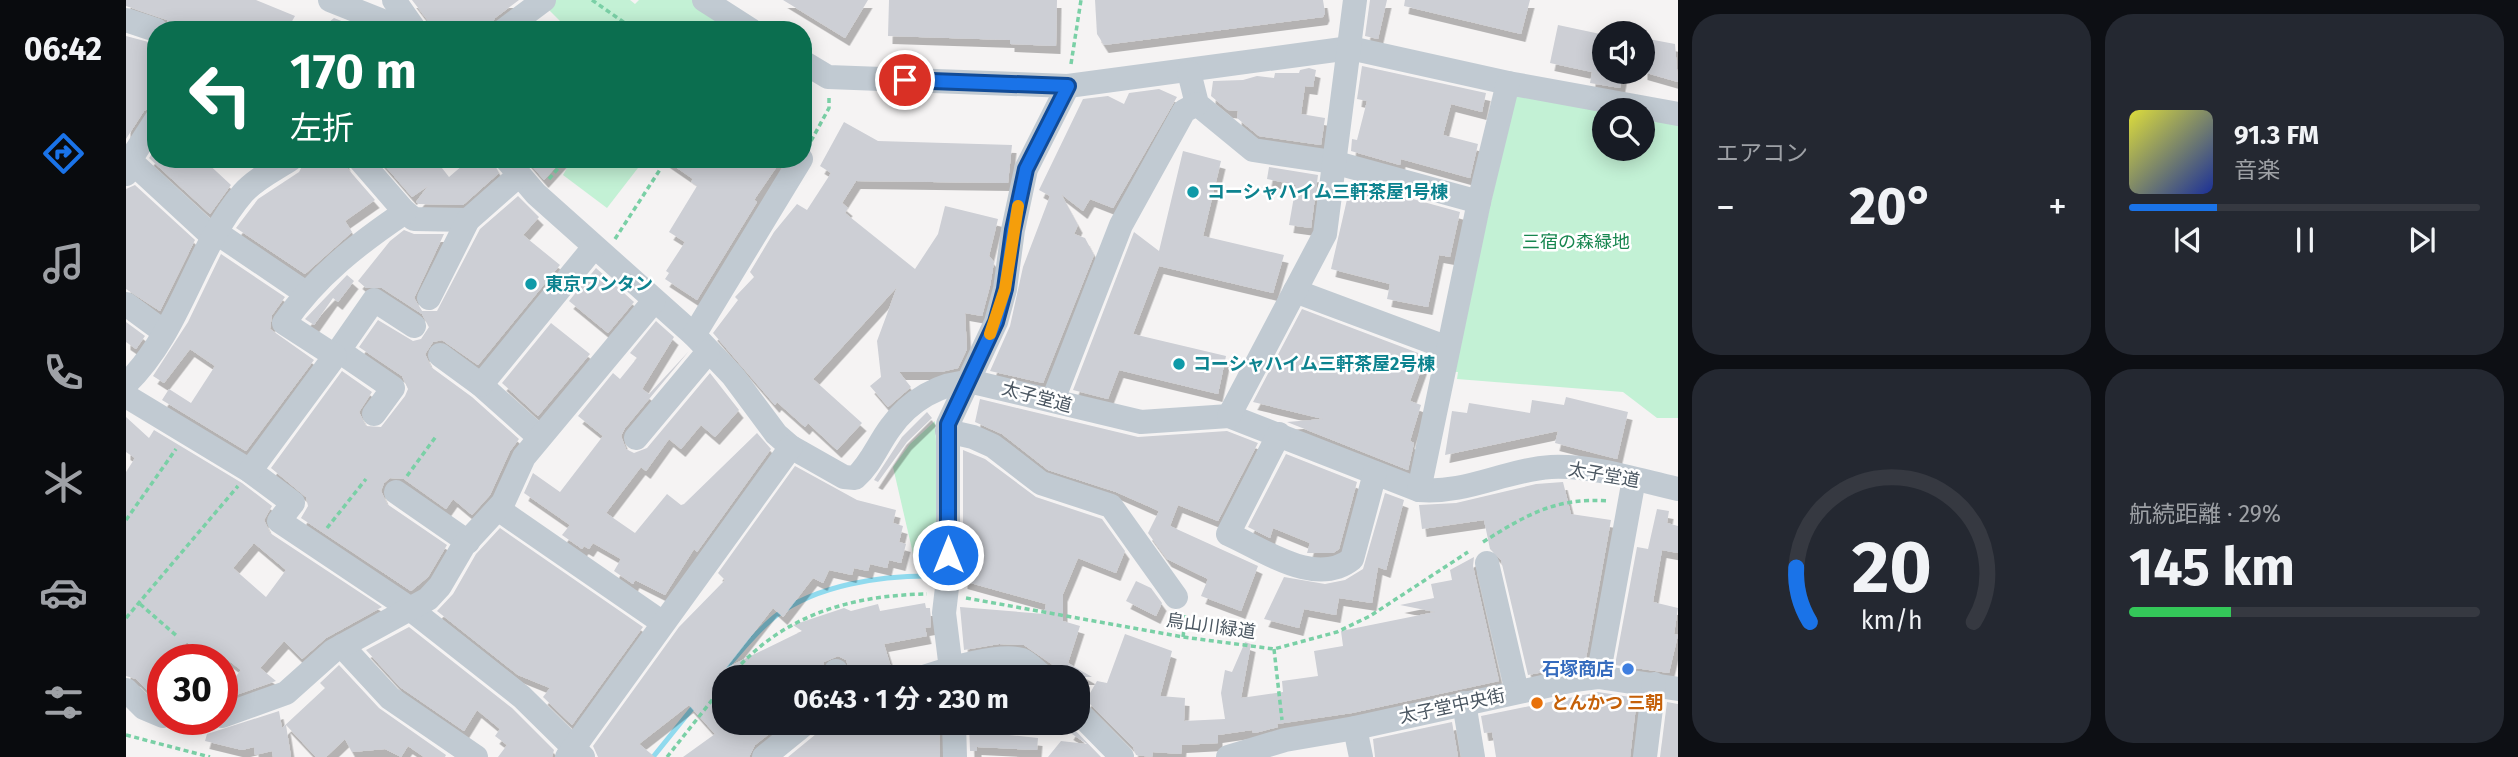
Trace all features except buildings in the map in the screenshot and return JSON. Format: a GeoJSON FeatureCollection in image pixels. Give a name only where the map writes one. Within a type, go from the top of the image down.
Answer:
{"type":"FeatureCollection","features":[{"type":"Feature","properties":{"kind":"street"},"geometry":{"type":"LineString","coordinates":[[330,0],[382,21]]}},
{"type":"Feature","properties":{"kind":"street"},"geometry":{"type":"LineString","coordinates":[[394,0],[409,21]]}},
{"type":"Feature","properties":{"kind":"street"},"geometry":{"type":"LineString","coordinates":[[516,21],[544,0]]}},
{"type":"Feature","properties":{"kind":"street"},"geometry":{"type":"LineString","coordinates":[[704,0],[737,21]]}},
{"type":"Feature","properties":{"kind":"street"},"geometry":{"type":"LineString","coordinates":[[1229,416],[1325,234],[1355,0]]}},
{"type":"Feature","properties":{"kind":"street"},"geometry":{"type":"LineString","coordinates":[[126,20],[147,27]]}},
{"type":"Feature","properties":{"kind":"street"},"geometry":{"type":"LineString","coordinates":[[812,67],[828,77],[1068,86],[1189,72],[1350,48],[1508,83],[1678,114]]}},
{"type":"Feature","properties":{"kind":"street"},"geometry":{"type":"LineString","coordinates":[[1189,72],[1197,104],[1253,150],[1333,162],[1479,202]]}},
{"type":"Feature","properties":{"kind":"street"},"geometry":{"type":"LineString","coordinates":[[1419,489],[1479,202],[1508,83]]}},
{"type":"Feature","properties":{"kind":"street"},"geometry":{"type":"LineString","coordinates":[[950,665],[944,613],[947,431],[966,382],[996,322],[1005,289],[1013,230],[1026,169],[1068,86]]}},
{"type":"Feature","properties":{"kind":"street"},"geometry":{"type":"LineString","coordinates":[[1053,400],[1121,225],[1184,111],[1197,104]]}},
{"type":"Feature","properties":{"kind":"street"},"geometry":{"type":"LineString","coordinates":[[147,134],[132,157],[130,169],[216,236],[304,292]]}},
{"type":"Feature","properties":{"kind":"street"},"geometry":{"type":"LineString","coordinates":[[278,168],[243,192],[216,236],[177,314],[127,385],[186,432],[250,471],[293,503],[279,522],[409,608],[522,697],[575,754],[663,623],[790,446]]}},
{"type":"Feature","properties":{"kind":"street"},"geometry":{"type":"LineString","coordinates":[[367,168],[414,219],[468,220]]}},
{"type":"Feature","properties":{"kind":"street"},"geometry":{"type":"LineString","coordinates":[[429,298],[468,220],[512,168]]}},
{"type":"Feature","properties":{"kind":"street","name":"太子堂道"},"geometry":{"type":"LineString","coordinates":[[512,168],[701,343],[733,376],[776,434],[790,446],[844,477],[855,478],[863,471],[890,428],[912,404],[948,384],[966,382],[1141,422],[1229,416],[1419,489],[1441,492],[1552,467],[1632,491],[1678,489]]}},
{"type":"Feature","properties":{"kind":"street"},"geometry":{"type":"LineString","coordinates":[[636,438],[701,343],[797,168]]}},
{"type":"Feature","properties":{"kind":"street"},"geometry":{"type":"LineString","coordinates":[[374,414],[393,388],[284,323],[304,292],[370,235],[405,212]]}},
{"type":"Feature","properties":{"kind":"street"},"geometry":{"type":"LineString","coordinates":[[481,385],[599,251]]}},
{"type":"Feature","properties":{"kind":"street"},"geometry":{"type":"LineString","coordinates":[[1295,291],[1448,348]]}},
{"type":"Feature","properties":{"kind":"street"},"geometry":{"type":"LineString","coordinates":[[250,471],[374,300],[414,326]]}},
{"type":"Feature","properties":{"kind":"street"},"geometry":{"type":"LineString","coordinates":[[238,710],[286,693],[342,646],[428,599],[440,586],[467,542],[498,509],[524,457],[539,437],[654,300]]}},
{"type":"Feature","properties":{"kind":"street"},"geometry":{"type":"LineString","coordinates":[[126,304],[164,332]]}},
{"type":"Feature","properties":{"kind":"street"},"geometry":{"type":"LineString","coordinates":[[440,355],[481,385],[539,437]]}},
{"type":"Feature","properties":{"kind":"street"},"geometry":{"type":"LineString","coordinates":[[947,431],[960,433],[993,446],[1041,482],[1111,506],[1176,597]]}},
{"type":"Feature","properties":{"kind":"street"},"geometry":{"type":"LineString","coordinates":[[1279,434],[1228,534],[1308,570],[1341,567],[1352,559],[1375,473]]}},
{"type":"Feature","properties":{"kind":"street"},"geometry":{"type":"LineString","coordinates":[[1598,677],[1632,491]]}},
{"type":"Feature","properties":{"kind":"street"},"geometry":{"type":"LineString","coordinates":[[396,492],[467,542]]}},
{"type":"Feature","properties":{"kind":"street"},"geometry":{"type":"LineString","coordinates":[[498,509],[663,623]]}},
{"type":"Feature","properties":{"kind":"street"},"geometry":{"type":"LineString","coordinates":[[1480,552],[1517,692]]}},
{"type":"Feature","properties":{"kind":"street"},"geometry":{"type":"LineString","coordinates":[[342,646],[390,698],[476,757]]}},
{"type":"Feature","properties":{"kind":"street"},"geometry":{"type":"LineString","coordinates":[[983,665],[1007,659],[1022,660],[1028,665]]}},
{"type":"Feature","properties":{"kind":"street","name":"太子堂中央街"},"geometry":{"type":"LineString","coordinates":[[1228,757],[1464,703],[1598,677],[1666,687]]}},
{"type":"Feature","properties":{"kind":"street"},"geometry":{"type":"LineString","coordinates":[[1645,757],[1666,687]]}},
{"type":"Feature","properties":{"kind":"street"},"geometry":{"type":"LineString","coordinates":[[126,690],[147,709]]}},
{"type":"Feature","properties":{"kind":"street"},"geometry":{"type":"LineString","coordinates":[[1464,703],[1473,757]]}},
{"type":"Feature","properties":{"kind":"street"},"geometry":{"type":"LineString","coordinates":[[1090,724],[1122,757]]}},
{"type":"Feature","properties":{"kind":"street"},"geometry":{"type":"LineString","coordinates":[[1355,728],[1362,757]]}},
{"type":"Feature","properties":{"kind":"street"},"geometry":{"type":"LineString","coordinates":[[764,757],[791,735]]}},
{"type":"Feature","properties":{"kind":"street"},"geometry":{"type":"LineString","coordinates":[[954,735],[955,757]]}},
{"type":"Feature","properties":{"kind":"path"},"geometry":{"type":"LineString","coordinates":[[592,0],[622,21]]}},
{"type":"Feature","properties":{"kind":"path"},"geometry":{"type":"LineString","coordinates":[[1068,86],[1081,0]]}},
{"type":"Feature","properties":{"kind":"path"},"geometry":{"type":"LineString","coordinates":[[812,140],[829,108],[828,77]]}},
{"type":"Feature","properties":{"kind":"path"},"geometry":{"type":"LineString","coordinates":[[599,251],[662,168]]}},
{"type":"Feature","properties":{"kind":"path"},"geometry":{"type":"LineString","coordinates":[[126,520],[186,432]]}},
{"type":"Feature","properties":{"kind":"path"},"geometry":{"type":"LineString","coordinates":[[396,492],[436,435]]}},
{"type":"Feature","properties":{"kind":"path"},"geometry":{"type":"LineString","coordinates":[[126,618],[250,471]]}},
{"type":"Feature","properties":{"kind":"path"},"geometry":{"type":"LineString","coordinates":[[316,545],[366,479]]}},
{"type":"Feature","properties":{"kind":"path","name":"烏山川緑道"},"geometry":{"type":"LineString","coordinates":[[742,665],[769,639],[804,618],[840,604],[888,594],[946,595],[1183,637],[1274,649],[1337,632],[1370,616],[1480,552],[1519,520],[1555,503],[1632,491]]}},
{"type":"Feature","properties":{"kind":"path"},"geometry":{"type":"LineString","coordinates":[[140,603],[178,636]]}},
{"type":"Feature","properties":{"kind":"path"},"geometry":{"type":"LineString","coordinates":[[1274,649],[1280,746]]}},
{"type":"Feature","properties":{"kind":"path"},"geometry":{"type":"LineString","coordinates":[[667,757],[712,700]]}},
{"type":"Feature","properties":{"kind":"path"},"geometry":{"type":"LineString","coordinates":[[126,735],[210,757]]}},
{"type":"Feature","properties":{"kind":"green space"},"geometry":{"type":"Polygon","coordinates":[[[554,0],[630,0],[635,4],[639,0],[696,0],[729,21],[560,21],[546,7],[554,0]]]}},
{"type":"Feature","properties":{"kind":"green space","name":"三宿の森緑地"},"geometry":{"type":"Polygon","coordinates":[[[1515,94],[1592,108],[1592,161],[1655,161],[1655,119],[1678,123],[1678,418],[1657,418],[1623,392],[1457,379],[1458,372],[1453,372],[1515,94]]]}},
{"type":"Feature","properties":{"kind":"green space"},"geometry":{"type":"Polygon","coordinates":[[[567,168],[638,168],[607,208],[563,175],[567,168]]]}},
{"type":"Feature","properties":{"kind":"green space"},"geometry":{"type":"Polygon","coordinates":[[[935,421],[942,569],[917,571],[893,467],[910,444],[935,421]]]}},
{"type":"Feature","properties":{"kind":"waterway"},"geometry":{"type":"LineString","coordinates":[[729,665],[777,615],[811,596],[870,580],[928,576]]}},
{"type":"Feature","properties":{"kind":"waterway"},"geometry":{"type":"LineString","coordinates":[[653,757],[695,705]]}},
{"type":"Feature","properties":{"kind":"slow traffic"},"geometry":{"type":"LineString","coordinates":[[990,334],[1005,289],[1018,206]]}},
{"type":"Feature","properties":{"kind":"place","name":"コーシャハイム三軒茶屋1号棟"},"geometry":{"type":"Point","coordinates":[1193,192]}},
{"type":"Feature","properties":{"kind":"place","name":"東京ワンタン"},"geometry":{"type":"Point","coordinates":[531,284]}},
{"type":"Feature","properties":{"kind":"place","name":"コーシャハイム三軒茶屋2号棟"},"geometry":{"type":"Point","coordinates":[1179,364]}},
{"type":"Feature","properties":{"kind":"place","name":"石塚商店"},"geometry":{"type":"Point","coordinates":[1628,669]}},
{"type":"Feature","properties":{"kind":"place","name":"とんかつ 三朝"},"geometry":{"type":"Point","coordinates":[1537,703]}},
{"type":"Feature","properties":{"kind":"route"},"geometry":{"type":"LineString","coordinates":[[905,80],[1068,86],[1026,169],[1013,230],[1005,289],[996,322],[948,424],[948,555]]}}]}
